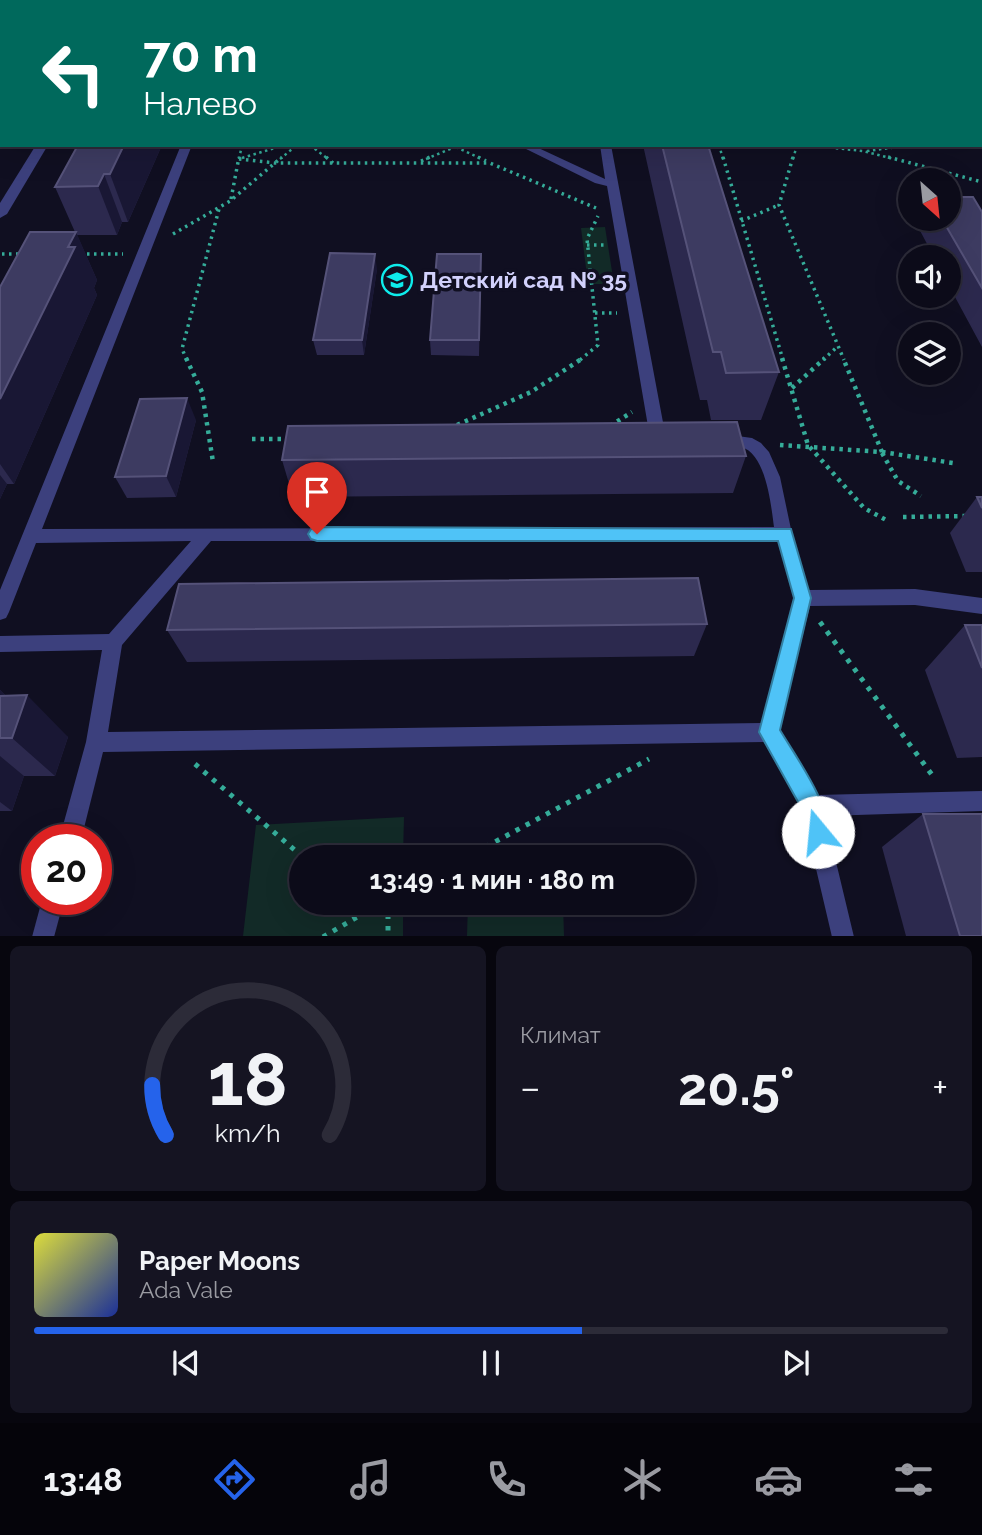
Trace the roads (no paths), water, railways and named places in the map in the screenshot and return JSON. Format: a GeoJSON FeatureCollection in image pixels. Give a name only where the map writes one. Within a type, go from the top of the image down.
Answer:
{"type":"FeatureCollection","features":[{"type":"Feature","properties":{"kind":"street"},"geometry":{"type":"LineString","coordinates":[[0,214],[41,147]]}},
{"type":"Feature","properties":{"kind":"lane"},"geometry":{"type":"LineString","coordinates":[[0,612],[186,147]]}},
{"type":"Feature","properties":{"kind":"lane"},"geometry":{"type":"LineString","coordinates":[[527,147],[599,181],[613,184]]}},
{"type":"Feature","properties":{"kind":"lane"},"geometry":{"type":"LineString","coordinates":[[606,147],[658,438],[685,439]]}},
{"type":"Feature","properties":{"kind":"lane"},"geometry":{"type":"LineString","coordinates":[[713,440],[741,440],[759,450],[765,458],[803,598],[769,732],[812,806],[843,936]]}},
{"type":"Feature","properties":{"kind":"lane"},"geometry":{"type":"LineString","coordinates":[[73,824],[96,742],[113,642],[206,534]]}},
{"type":"Feature","properties":{"kind":"lane"},"geometry":{"type":"LineString","coordinates":[[30,536],[785,534]]}},
{"type":"Feature","properties":{"kind":"lane"},"geometry":{"type":"LineString","coordinates":[[803,598],[915,597],[982,606]]}},
{"type":"Feature","properties":{"kind":"lane"},"geometry":{"type":"LineString","coordinates":[[0,644],[113,642]]}},
{"type":"Feature","properties":{"kind":"lane"},"geometry":{"type":"LineString","coordinates":[[96,742],[769,732]]}},
{"type":"Feature","properties":{"kind":"lane"},"geometry":{"type":"LineString","coordinates":[[812,806],[982,802]]}},
{"type":"Feature","properties":{"kind":"lane"},"geometry":{"type":"LineString","coordinates":[[43,936],[49,915]]}},
{"type":"Feature","properties":{"kind":"place","name":"Детский сад № 35"},"geometry":{"type":"Point","coordinates":[397,280]}}]}
